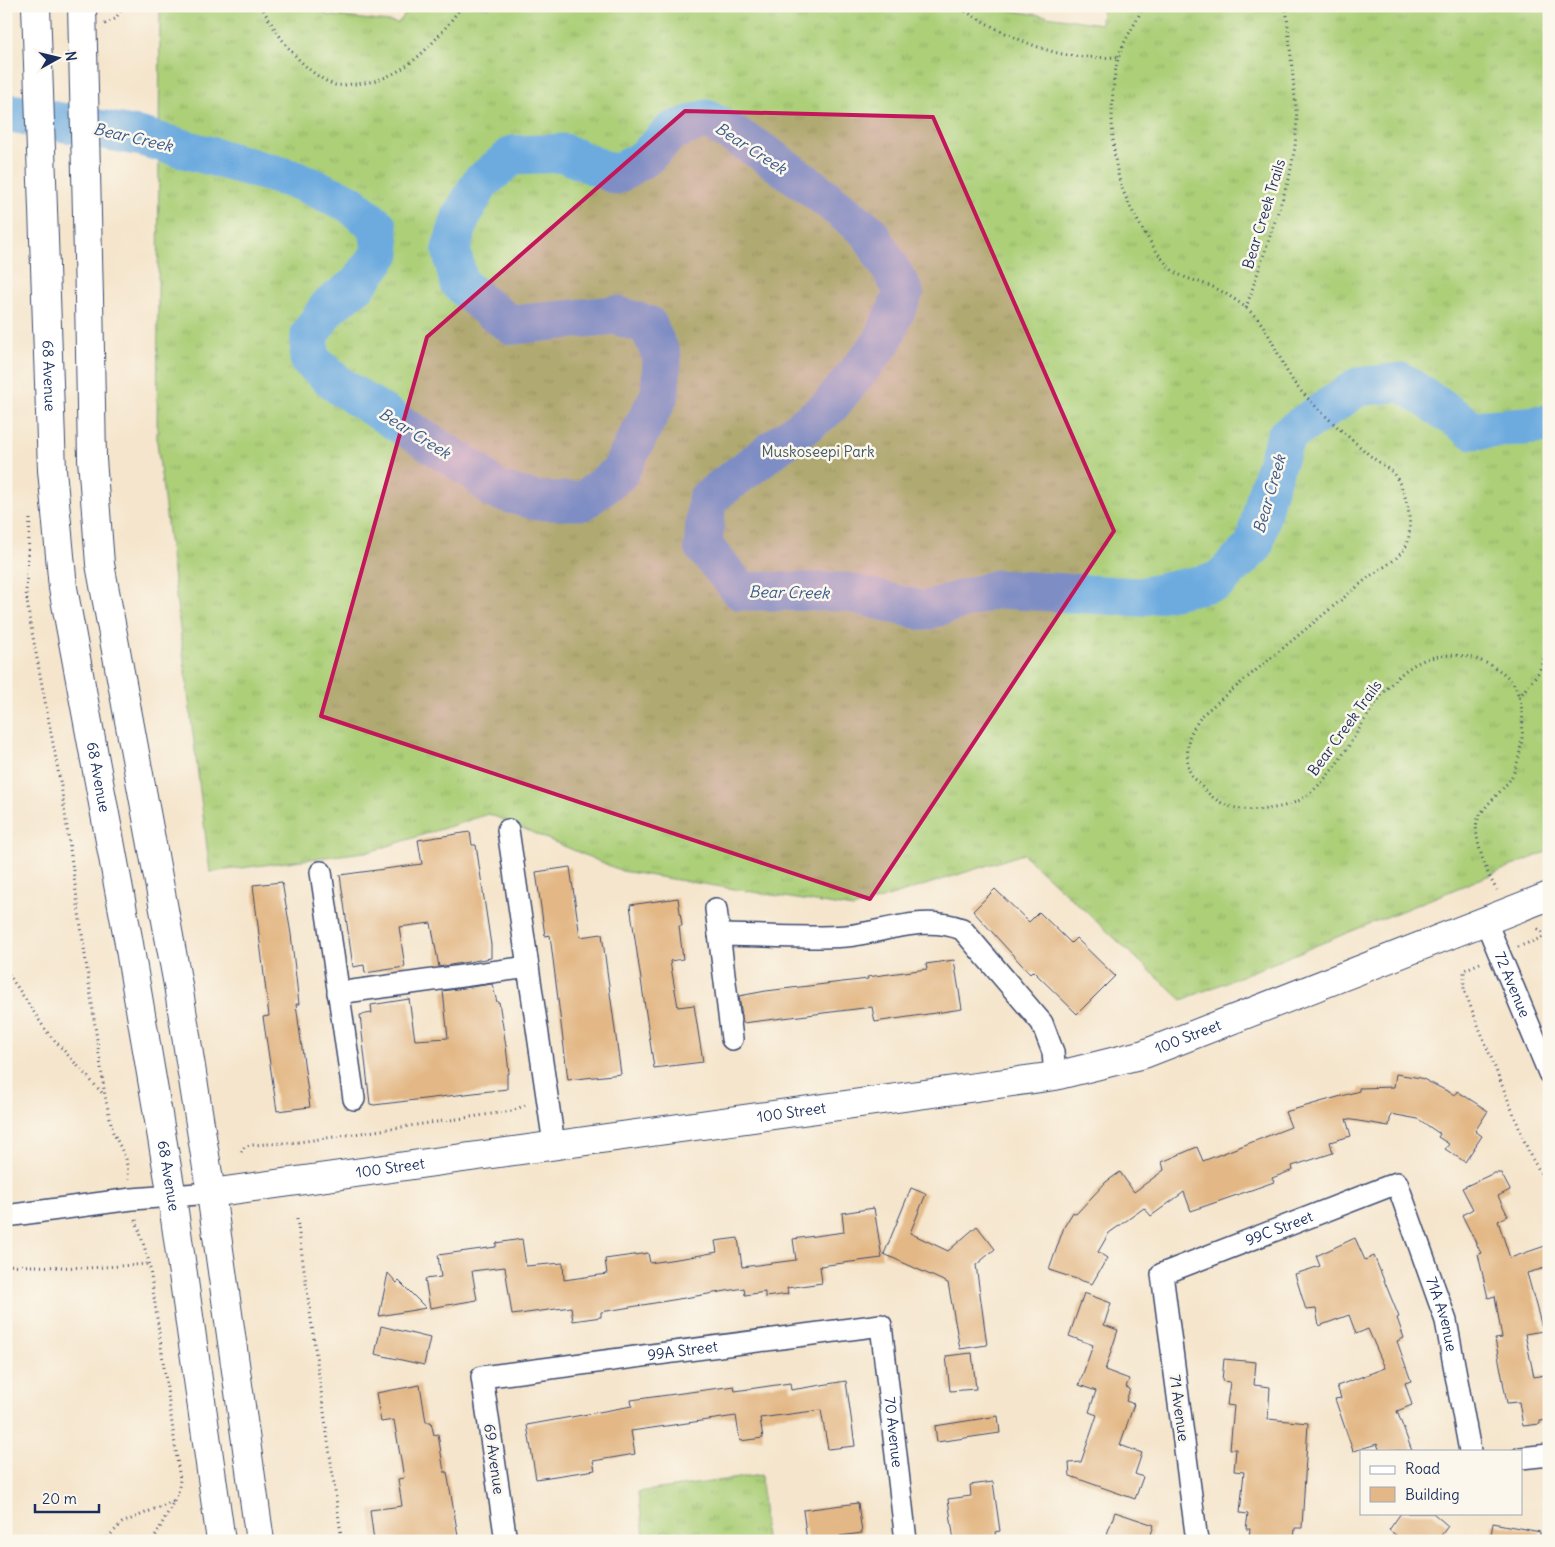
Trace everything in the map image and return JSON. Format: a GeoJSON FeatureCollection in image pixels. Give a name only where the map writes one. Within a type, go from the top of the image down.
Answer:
{"type":"FeatureCollection","features":[{"type":"Feature","properties":{"kind":"main road","name":"68 Avenue"},"geometry":{"type":"LineString","coordinates":[[36,6],[44,289],[52,470],[63,588],[128,938],[172,1197],[221,1541]]}},
{"type":"Feature","properties":{"kind":"main road"},"geometry":{"type":"LineString","coordinates":[[82,6],[92,459],[100,564],[175,969],[211,1193],[260,1541]]}},
{"type":"Feature","properties":{"kind":"main road","name":"100 Street"},"geometry":{"type":"LineString","coordinates":[[211,1193],[1055,1076],[1144,1054],[1549,896]]}},
{"type":"Feature","properties":{"kind":"street"},"geometry":{"type":"LineString","coordinates":[[508,830],[554,1144]]}},
{"type":"Feature","properties":{"kind":"street"},"geometry":{"type":"LineString","coordinates":[[320,872],[354,1099]]}},
{"type":"Feature","properties":{"kind":"street"},"geometry":{"type":"LineString","coordinates":[[716,909],[732,1038]]}},
{"type":"Feature","properties":{"kind":"street"},"geometry":{"type":"LineString","coordinates":[[719,935],[845,936],[932,922],[948,923],[962,928],[1042,1024],[1053,1052],[1055,1076]]}},
{"type":"Feature","properties":{"kind":"street","name":"72 Avenue"},"geometry":{"type":"LineString","coordinates":[[1486,922],[1549,1073]]}},
{"type":"Feature","properties":{"kind":"street"},"geometry":{"type":"LineString","coordinates":[[338,993],[528,966]]}},
{"type":"Feature","properties":{"kind":"street","name":"99C Street"},"geometry":{"type":"LineString","coordinates":[[1162,1274],[1398,1183]]}},
{"type":"Feature","properties":{"kind":"street","name":"71A Avenue"},"geometry":{"type":"LineString","coordinates":[[1398,1183],[1446,1321],[1470,1450]]}},
{"type":"Feature","properties":{"kind":"street","name":"100 Street"},"geometry":{"type":"LineString","coordinates":[[6,1216],[132,1199],[211,1193]]}},
{"type":"Feature","properties":{"kind":"street","name":"71 Avenue"},"geometry":{"type":"LineString","coordinates":[[1162,1274],[1197,1541]]}},
{"type":"Feature","properties":{"kind":"street","name":"99A Street"},"geometry":{"type":"LineString","coordinates":[[482,1377],[881,1325]]}},
{"type":"Feature","properties":{"kind":"street","name":"70 Avenue"},"geometry":{"type":"LineString","coordinates":[[881,1325],[906,1541]]}},
{"type":"Feature","properties":{"kind":"street","name":"69 Avenue"},"geometry":{"type":"LineString","coordinates":[[482,1377],[506,1541]]}},
{"type":"Feature","properties":{"kind":"street"},"geometry":{"type":"LineString","coordinates":[[1522,1458],[1549,1455]]}},
{"type":"Feature","properties":{"kind":"path"},"geometry":{"type":"LineString","coordinates":[[261,6],[274,29],[302,63],[334,85],[370,83],[406,68],[439,38],[462,6]]}},
{"type":"Feature","properties":{"kind":"path"},"geometry":{"type":"LineString","coordinates":[[957,6],[987,24],[1054,52],[1096,58],[1119,57]]}},
{"type":"Feature","properties":{"kind":"path"},"geometry":{"type":"LineString","coordinates":[[1143,6],[1119,57],[1113,104],[1113,149],[1115,166],[1122,190],[1149,239],[1165,263],[1177,273],[1216,288],[1246,308]]}},
{"type":"Feature","properties":{"kind":"path","name":"Bear Creek Trails"},"geometry":{"type":"LineString","coordinates":[[1286,6],[1297,119],[1294,147],[1288,179],[1246,308],[1256,317],[1287,373],[1300,390],[1367,454],[1392,473],[1405,495],[1409,520],[1408,542],[1398,556],[1354,589],[1202,715],[1189,738],[1190,772],[1206,792],[1227,805],[1256,809],[1282,808],[1300,800],[1321,783],[1374,707],[1396,680],[1414,663],[1427,658],[1449,654],[1472,657],[1496,669],[1513,683],[1518,698],[1523,722],[1520,754],[1511,777],[1478,819],[1476,837],[1495,888],[1546,936],[1500,955]]}},
{"type":"Feature","properties":{"kind":"path"},"geometry":{"type":"LineString","coordinates":[[31,512],[26,592],[28,616],[62,786],[105,1096],[113,1132],[126,1158]]}},
{"type":"Feature","properties":{"kind":"path"},"geometry":{"type":"LineString","coordinates":[[1518,698],[1539,672],[1549,644]]}},
{"type":"Feature","properties":{"kind":"path"},"geometry":{"type":"LineString","coordinates":[[1500,955],[1464,970],[1464,990],[1530,1155],[1549,1187]]}},
{"type":"Feature","properties":{"kind":"path"},"geometry":{"type":"LineString","coordinates":[[6,970],[47,1032],[105,1096]]}},
{"type":"Feature","properties":{"kind":"path"},"geometry":{"type":"LineString","coordinates":[[240,1152],[246,1146],[252,1145],[299,1142],[512,1112],[528,1104],[545,1082]]}},
{"type":"Feature","properties":{"kind":"path"},"geometry":{"type":"LineString","coordinates":[[297,1219],[342,1541]]}},
{"type":"Feature","properties":{"kind":"path"},"geometry":{"type":"LineString","coordinates":[[136,1224],[149,1264],[179,1460],[180,1480],[174,1501],[153,1541]]}},
{"type":"Feature","properties":{"kind":"path"},"geometry":{"type":"LineString","coordinates":[[6,1265],[89,1268],[149,1264]]}},
{"type":"Feature","properties":{"kind":"path"},"geometry":{"type":"LineString","coordinates":[[104,1541],[122,1523],[174,1501]]}},
{"type":"Feature","properties":{"kind":"highlighted area"},"geometry":{"type":"Polygon","coordinates":[[[685,111],[933,117],[1114,531],[870,899],[321,716],[427,337],[685,111]]]}},
{"type":"Feature","properties":{"kind":"green space","name":"Muskoseepi Park"},"geometry":{"type":"Polygon","coordinates":[[[160,6],[320,6],[326,15],[398,23],[412,6],[1007,6],[1013,11],[1101,24],[1102,6],[1549,6],[1549,851],[1182,1000],[1023,854],[853,908],[622,871],[489,814],[372,851],[210,872],[157,442],[160,6]]]}},
{"type":"Feature","properties":{"kind":"green space"},"geometry":{"type":"Polygon","coordinates":[[[761,1475],[765,1541],[645,1541],[638,1492],[761,1475]]]}},
{"type":"Feature","properties":{"kind":"building"},"geometry":{"type":"Polygon","coordinates":[[[470,832],[472,845],[476,845],[491,945],[491,958],[439,967],[431,923],[399,927],[405,967],[365,973],[364,965],[353,967],[340,875],[422,864],[418,840],[470,832]]]}},
{"type":"Feature","properties":{"kind":"building"},"geometry":{"type":"Polygon","coordinates":[[[570,867],[580,937],[602,934],[621,1074],[568,1080],[550,935],[545,936],[536,872],[570,867]]]}},
{"type":"Feature","properties":{"kind":"building"},"geometry":{"type":"Polygon","coordinates":[[[282,882],[291,934],[299,1004],[296,1004],[310,1107],[277,1111],[263,1017],[269,1016],[253,885],[282,882]]]}},
{"type":"Feature","properties":{"kind":"building"},"geometry":{"type":"Polygon","coordinates":[[[995,889],[1029,922],[1039,912],[1071,943],[1076,938],[1115,976],[1077,1014],[1033,971],[1030,974],[973,911],[995,889]]]}},
{"type":"Feature","properties":{"kind":"building"},"geometry":{"type":"Polygon","coordinates":[[[678,898],[682,926],[679,926],[683,959],[670,961],[678,1007],[694,1005],[703,1062],[654,1068],[630,905],[678,898]]]}},
{"type":"Feature","properties":{"kind":"building"},"geometry":{"type":"Polygon","coordinates":[[[954,960],[962,1009],[875,1022],[872,1007],[743,1023],[739,996],[868,979],[867,977],[927,969],[926,964],[954,960]]]}},
{"type":"Feature","properties":{"kind":"building"},"geometry":{"type":"Polygon","coordinates":[[[492,984],[497,1002],[499,1002],[506,1046],[509,1073],[507,1073],[507,1089],[370,1104],[360,1015],[372,1013],[371,1005],[409,999],[415,1040],[448,1038],[443,991],[492,984]]]}},
{"type":"Feature","properties":{"kind":"building"},"geometry":{"type":"Polygon","coordinates":[[[1396,1074],[1421,1078],[1455,1095],[1457,1091],[1488,1111],[1475,1131],[1482,1136],[1465,1162],[1445,1149],[1449,1144],[1438,1137],[1440,1134],[1418,1119],[1391,1114],[1389,1126],[1346,1119],[1351,1136],[1330,1142],[1333,1153],[1292,1166],[1293,1170],[1272,1178],[1274,1182],[1191,1211],[1184,1192],[1151,1216],[1144,1208],[1109,1233],[1098,1252],[1107,1258],[1092,1284],[1049,1270],[1064,1227],[1073,1212],[1076,1214],[1106,1182],[1120,1172],[1134,1192],[1164,1170],[1162,1162],[1197,1147],[1203,1161],[1291,1127],[1285,1112],[1359,1091],[1359,1088],[1394,1087],[1396,1074]]]}},
{"type":"Feature","properties":{"kind":"building"},"geometry":{"type":"Polygon","coordinates":[[[1494,1173],[1501,1173],[1510,1190],[1498,1196],[1508,1216],[1498,1221],[1510,1258],[1545,1246],[1549,1258],[1549,1267],[1527,1273],[1543,1331],[1525,1334],[1534,1377],[1544,1375],[1549,1400],[1549,1420],[1540,1421],[1540,1424],[1523,1426],[1519,1402],[1507,1403],[1495,1339],[1502,1338],[1495,1296],[1488,1298],[1478,1254],[1481,1253],[1462,1215],[1473,1209],[1462,1188],[1494,1173]]]}},
{"type":"Feature","properties":{"kind":"building"},"geometry":{"type":"Polygon","coordinates":[[[911,1188],[926,1194],[910,1233],[948,1251],[977,1226],[995,1249],[976,1265],[987,1345],[960,1349],[948,1283],[884,1254],[911,1188]]]}},
{"type":"Feature","properties":{"kind":"building"},"geometry":{"type":"Polygon","coordinates":[[[874,1208],[882,1258],[820,1266],[822,1283],[787,1288],[788,1294],[765,1297],[765,1292],[745,1295],[744,1288],[601,1312],[601,1317],[573,1321],[571,1307],[512,1315],[505,1267],[472,1271],[477,1300],[430,1308],[425,1279],[441,1277],[438,1255],[496,1247],[496,1243],[522,1239],[526,1266],[563,1263],[564,1280],[607,1274],[605,1259],[648,1253],[650,1263],[690,1257],[717,1252],[715,1241],[738,1238],[742,1267],[796,1260],[793,1239],[844,1232],[842,1213],[874,1208]]]}},
{"type":"Feature","properties":{"kind":"building"},"geometry":{"type":"Polygon","coordinates":[[[1355,1238],[1365,1260],[1374,1256],[1399,1317],[1397,1318],[1404,1338],[1397,1341],[1411,1381],[1405,1383],[1412,1405],[1397,1411],[1412,1450],[1380,1450],[1377,1444],[1353,1451],[1335,1399],[1341,1398],[1337,1386],[1385,1368],[1368,1329],[1356,1334],[1349,1315],[1319,1326],[1316,1309],[1306,1310],[1295,1274],[1320,1266],[1316,1256],[1355,1238]]]}},
{"type":"Feature","properties":{"kind":"building"},"geometry":{"type":"Polygon","coordinates":[[[388,1273],[397,1283],[399,1281],[426,1308],[379,1316],[388,1273]]]}},
{"type":"Feature","properties":{"kind":"building"},"geometry":{"type":"Polygon","coordinates":[[[1084,1293],[1111,1303],[1104,1325],[1118,1330],[1105,1370],[1129,1379],[1126,1387],[1130,1389],[1126,1401],[1134,1404],[1120,1445],[1142,1453],[1135,1474],[1143,1477],[1135,1499],[1070,1476],[1069,1463],[1081,1462],[1097,1415],[1089,1412],[1096,1391],[1079,1385],[1093,1345],[1069,1336],[1084,1293]]]}},
{"type":"Feature","properties":{"kind":"building"},"geometry":{"type":"Polygon","coordinates":[[[381,1326],[430,1338],[424,1365],[375,1354],[381,1326]]]}},
{"type":"Feature","properties":{"kind":"building"},"geometry":{"type":"Polygon","coordinates":[[[972,1353],[976,1389],[950,1391],[946,1356],[972,1353]]]}},
{"type":"Feature","properties":{"kind":"building"},"geometry":{"type":"Polygon","coordinates":[[[1224,1359],[1256,1362],[1254,1385],[1270,1387],[1268,1419],[1308,1423],[1302,1528],[1295,1528],[1294,1541],[1249,1538],[1250,1529],[1246,1529],[1248,1514],[1240,1513],[1244,1472],[1234,1471],[1236,1449],[1230,1449],[1234,1406],[1227,1405],[1230,1382],[1222,1381],[1224,1359]]]}},
{"type":"Feature","properties":{"kind":"building"},"geometry":{"type":"Polygon","coordinates":[[[846,1381],[855,1446],[828,1449],[821,1410],[760,1418],[763,1438],[740,1441],[736,1416],[631,1431],[635,1454],[593,1461],[595,1470],[536,1479],[527,1425],[632,1406],[631,1400],[734,1386],[735,1391],[790,1383],[791,1390],[846,1381]]]}},
{"type":"Feature","properties":{"kind":"building"},"geometry":{"type":"Polygon","coordinates":[[[420,1385],[426,1422],[431,1422],[434,1435],[438,1434],[444,1472],[447,1472],[459,1541],[374,1541],[370,1510],[402,1506],[398,1479],[404,1478],[394,1420],[381,1422],[376,1393],[420,1385]]]}},
{"type":"Feature","properties":{"kind":"building"},"geometry":{"type":"Polygon","coordinates":[[[998,1416],[1000,1433],[937,1442],[935,1426],[998,1416]]]}},
{"type":"Feature","properties":{"kind":"building"},"geometry":{"type":"Polygon","coordinates":[[[993,1482],[1000,1531],[995,1532],[996,1541],[954,1541],[948,1499],[971,1496],[970,1485],[993,1482]]]}},
{"type":"Feature","properties":{"kind":"building"},"geometry":{"type":"Polygon","coordinates":[[[858,1503],[862,1533],[840,1536],[841,1541],[807,1541],[803,1510],[858,1503]]]}},
{"type":"Feature","properties":{"kind":"building"},"geometry":{"type":"Polygon","coordinates":[[[1115,1512],[1154,1525],[1149,1541],[1127,1541],[1107,1534],[1115,1512]]]}},
{"type":"Feature","properties":{"kind":"building"},"geometry":{"type":"Polygon","coordinates":[[[1400,1514],[1434,1514],[1448,1526],[1437,1541],[1404,1541],[1389,1530],[1400,1514]]]}},
{"type":"Feature","properties":{"kind":"building"},"geometry":{"type":"Polygon","coordinates":[[[1493,1523],[1540,1532],[1540,1541],[1490,1541],[1493,1523]]]}},
{"type":"Feature","properties":{"kind":"waterway","name":"Bear Creek"},"geometry":{"type":"LineString","coordinates":[[6,112],[142,137],[299,181],[349,203],[378,227],[381,253],[358,284],[328,307],[310,334],[309,359],[341,387],[476,472],[495,490],[538,501],[583,501],[619,473],[660,394],[662,357],[648,325],[615,315],[512,325],[485,306],[459,283],[451,249],[461,217],[480,183],[513,155],[564,153],[616,175],[646,157],[672,131],[707,119],[761,151],[809,185],[869,232],[904,292],[882,342],[829,407],[707,499],[703,546],[741,591],[846,592],[924,611],[997,589],[1139,597],[1218,581],[1254,546],[1267,491],[1286,436],[1358,387],[1402,382],[1473,430],[1549,424]]}}]}
